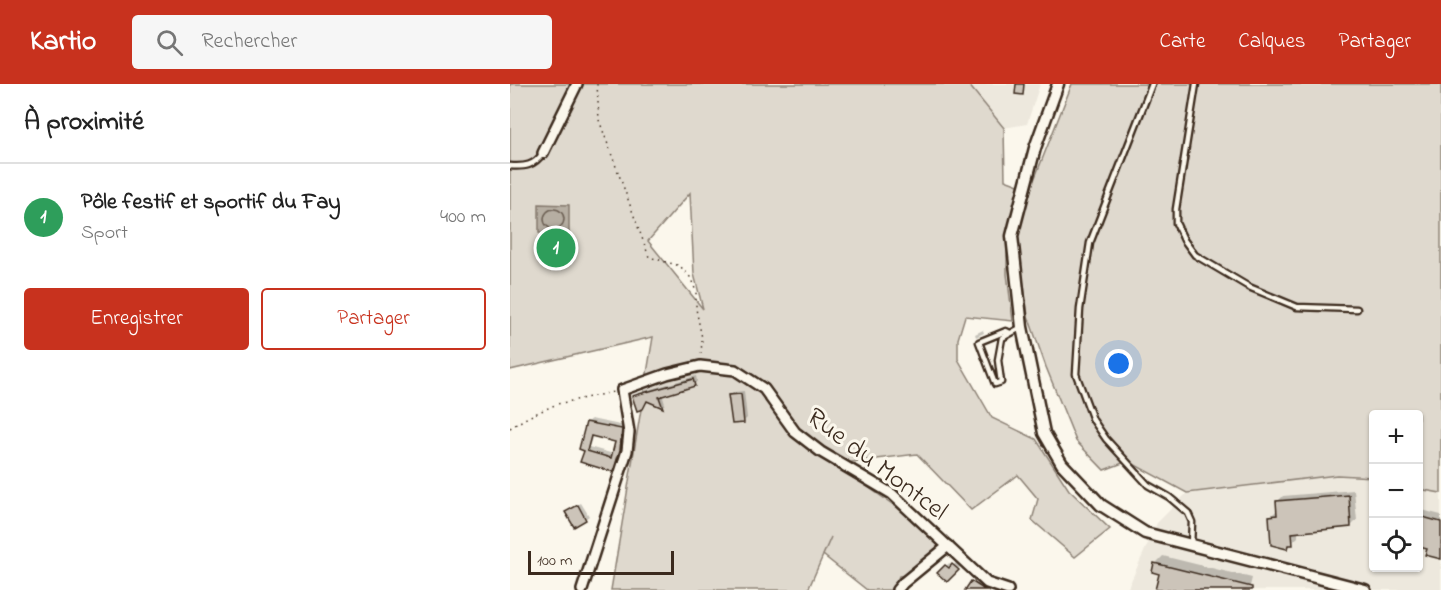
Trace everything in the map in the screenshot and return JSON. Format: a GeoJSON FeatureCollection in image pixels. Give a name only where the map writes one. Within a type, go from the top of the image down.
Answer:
{"type":"FeatureCollection","features":[{"type":"Feature","properties":{"kind":"street"},"geometry":{"type":"LineString","coordinates":[[543,153],[577,84]]}},
{"type":"Feature","properties":{"kind":"street"},"geometry":{"type":"LineString","coordinates":[[1058,84],[1035,148],[1012,236],[1022,327],[1044,433],[1062,464],[1078,484],[1101,505],[1144,533],[1365,590]]}},
{"type":"Feature","properties":{"kind":"street","name":"Rue du Montcel"},"geometry":{"type":"LineString","coordinates":[[622,390],[667,374],[700,366],[735,370],[764,389],[795,432],[821,452],[892,494],[987,583],[1008,590]]}},
{"type":"Feature","properties":{"kind":"street"},"geometry":{"type":"LineString","coordinates":[[582,590],[627,452],[629,432],[622,390]]}},
{"type":"Feature","properties":{"kind":"street"},"geometry":{"type":"LineString","coordinates":[[897,590],[948,546]]}},
{"type":"Feature","properties":{"kind":"lane"},"geometry":{"type":"LineString","coordinates":[[1152,84],[1090,243],[1080,309],[1076,374],[1093,420],[1106,440],[1148,485],[1169,497],[1188,513],[1192,522],[1191,545]]}},
{"type":"Feature","properties":{"kind":"lane"},"geometry":{"type":"LineString","coordinates":[[1196,84],[1176,209],[1176,223],[1184,240],[1196,255],[1249,287],[1297,307],[1357,309]]}},
{"type":"Feature","properties":{"kind":"lane"},"geometry":{"type":"LineString","coordinates":[[510,166],[532,165],[543,153]]}},
{"type":"Feature","properties":{"kind":"lane"},"geometry":{"type":"LineString","coordinates":[[1010,333],[1006,331],[979,342],[994,384],[1001,382],[998,360],[1002,339],[1022,327]]}},
{"type":"Feature","properties":{"kind":"path"},"geometry":{"type":"LineString","coordinates":[[597,84],[599,120],[649,257],[680,266],[690,277],[696,291],[696,309],[702,338],[700,366]]}},
{"type":"Feature","properties":{"kind":"path"},"geometry":{"type":"LineString","coordinates":[[510,428],[557,404],[622,390]]}},
{"type":"Feature","properties":{"kind":"shaded area"},"geometry":{"type":"Polygon","coordinates":[[[510,84],[968,84],[1004,128],[1005,180],[1021,186],[1007,235],[1007,274],[1013,321],[965,316],[958,339],[958,359],[992,418],[1036,439],[1069,490],[1110,529],[1075,557],[1032,520],[1038,499],[1018,475],[971,510],[917,454],[852,462],[862,472],[858,480],[905,513],[940,547],[908,575],[899,576],[897,581],[899,583],[892,590],[867,590],[823,555],[808,590],[611,590],[653,337],[510,370],[510,84]],[[690,193],[648,241],[703,309],[694,274],[690,193]]]}},
{"type":"Feature","properties":{"kind":"shaded area"},"geometry":{"type":"Polygon","coordinates":[[[968,84],[1040,84],[1027,124],[1004,128],[968,84]]]}},
{"type":"Feature","properties":{"kind":"shaded area"},"geometry":{"type":"Polygon","coordinates":[[[1072,84],[1441,84],[1441,493],[1423,490],[1423,410],[1369,410],[1369,477],[1337,475],[1187,493],[1128,461],[1104,470],[1076,441],[1028,316],[1017,236],[1034,180],[1072,84]]]}},
{"type":"Feature","properties":{"kind":"shaded area"},"geometry":{"type":"Polygon","coordinates":[[[1337,475],[1369,477],[1369,572],[1423,572],[1423,490],[1441,493],[1441,590],[1127,590],[1157,523],[1187,493],[1337,475]]]}},
{"type":"Feature","properties":{"kind":"water"},"geometry":{"type":"Polygon","coordinates":[[[539,204],[569,205],[569,234],[539,233],[539,204]]]}},
{"type":"Feature","properties":{"kind":"building"},"geometry":{"type":"Polygon","coordinates":[[[1016,84],[1024,84],[1023,95],[1015,94],[1016,84]]]}},
{"type":"Feature","properties":{"kind":"building"},"geometry":{"type":"Polygon","coordinates":[[[693,379],[695,386],[659,397],[663,408],[647,401],[643,409],[637,411],[632,396],[693,379]]]}},
{"type":"Feature","properties":{"kind":"building"},"geometry":{"type":"Polygon","coordinates":[[[741,394],[744,423],[732,424],[728,395],[741,394]]]}},
{"type":"Feature","properties":{"kind":"building"},"geometry":{"type":"Polygon","coordinates":[[[586,422],[622,429],[620,450],[613,472],[580,462],[584,451],[579,449],[586,422]],[[591,436],[587,451],[611,458],[615,442],[591,436]]]}},
{"type":"Feature","properties":{"kind":"building"},"geometry":{"type":"Polygon","coordinates":[[[1349,495],[1351,527],[1292,533],[1293,545],[1288,545],[1287,549],[1271,545],[1269,516],[1277,515],[1276,501],[1349,495]]]}},
{"type":"Feature","properties":{"kind":"building"},"geometry":{"type":"Polygon","coordinates":[[[578,505],[586,520],[574,527],[565,512],[578,505]]]}},
{"type":"Feature","properties":{"kind":"building"},"geometry":{"type":"Polygon","coordinates":[[[1423,517],[1441,522],[1441,559],[1425,555],[1427,549],[1423,548],[1423,517]]]}},
{"type":"Feature","properties":{"kind":"building"},"geometry":{"type":"Polygon","coordinates":[[[1154,563],[1252,587],[1252,590],[1155,590],[1159,574],[1152,572],[1154,563]]]}},
{"type":"Feature","properties":{"kind":"building"},"geometry":{"type":"Polygon","coordinates":[[[952,564],[959,570],[947,582],[937,573],[945,565],[949,568],[952,564]]]}},
{"type":"Feature","properties":{"kind":"building"},"geometry":{"type":"Polygon","coordinates":[[[971,581],[985,590],[965,590],[971,581]]]}},
{"type":"Feature","properties":{"kind":"place","name":"Pôle festif et sportif du Fay"},"geometry":{"type":"Point","coordinates":[556,248]}}]}
